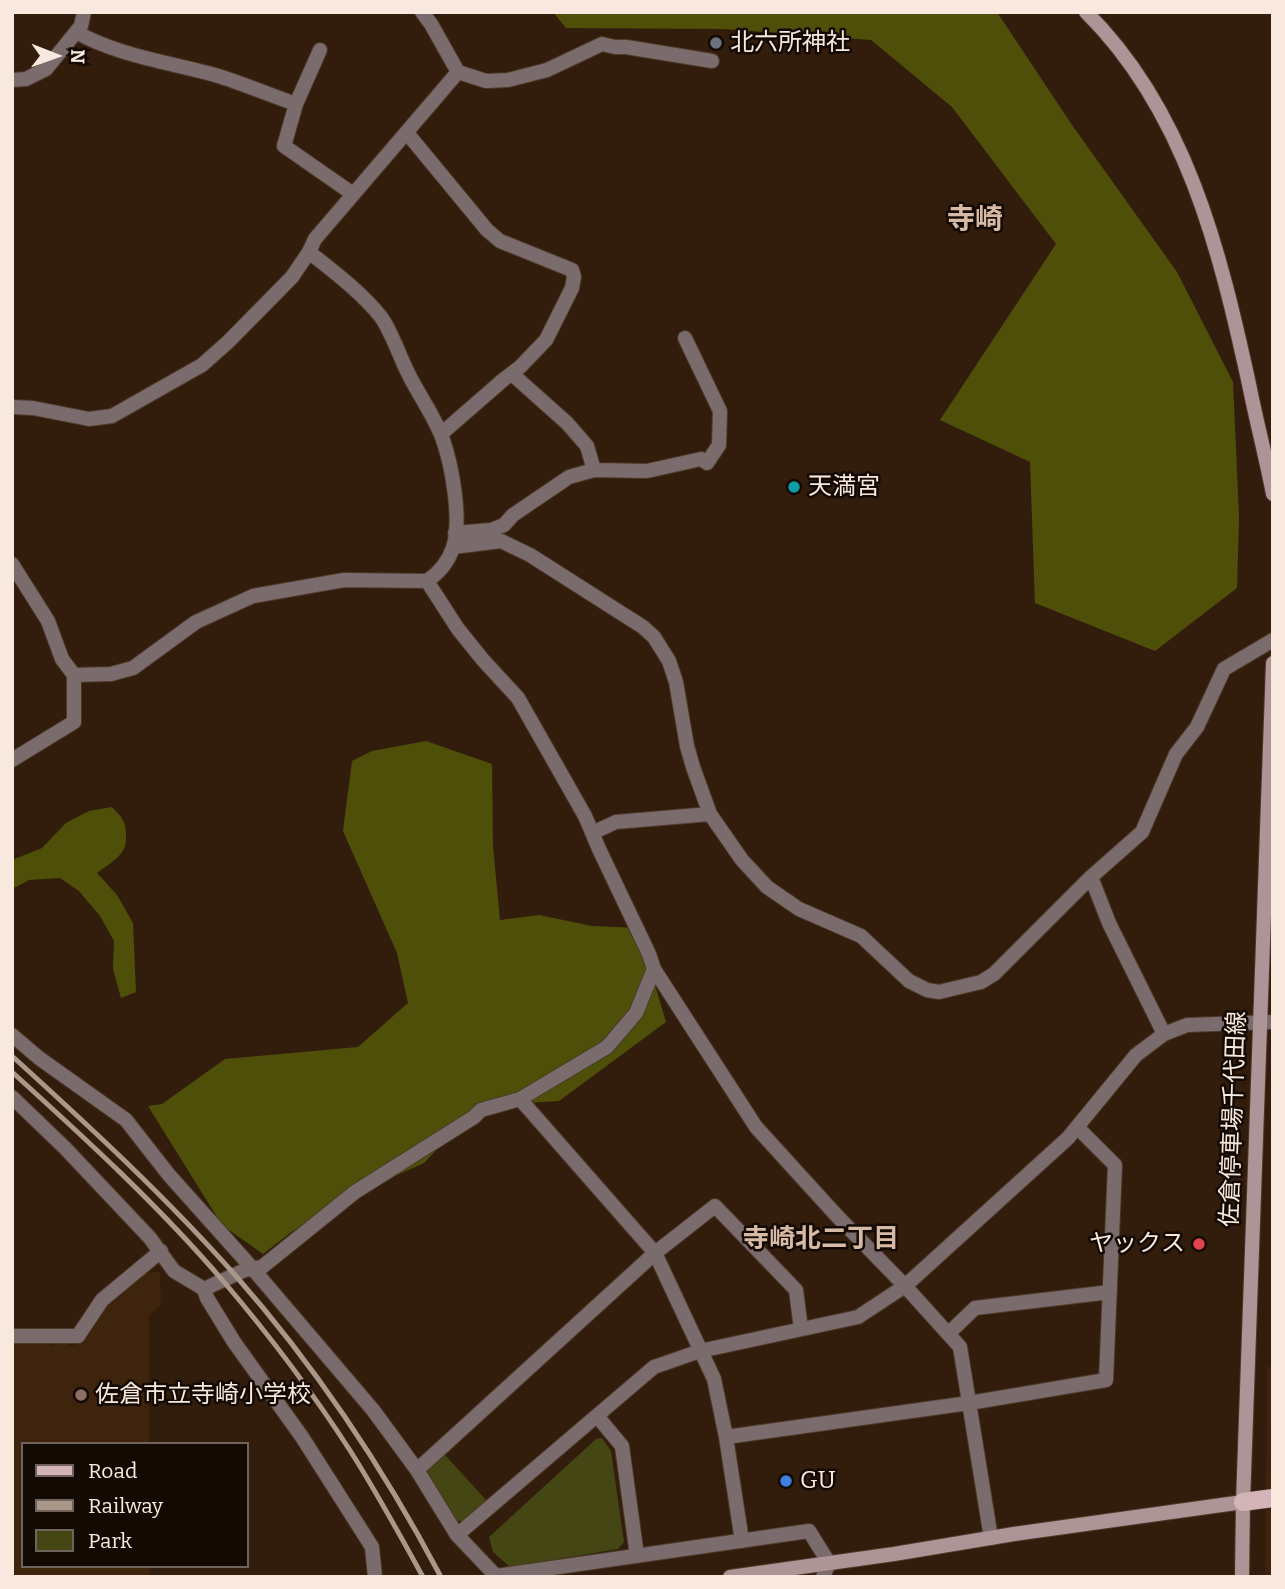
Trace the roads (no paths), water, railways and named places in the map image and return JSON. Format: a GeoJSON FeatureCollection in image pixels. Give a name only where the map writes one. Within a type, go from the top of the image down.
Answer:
{"type":"FeatureCollection","features":[{"type":"Feature","properties":{"kind":"main road"},"geometry":{"type":"LineString","coordinates":[[1086,12],[1128,60],[1153,97],[1184,159],[1210,227],[1231,306],[1273,494]]}},
{"type":"Feature","properties":{"kind":"main road","name":"佐倉停車場千代田線"},"geometry":{"type":"LineString","coordinates":[[1242,1577],[1243,1502],[1266,1022],[1273,663]]}},
{"type":"Feature","properties":{"kind":"main road"},"geometry":{"type":"LineString","coordinates":[[730,1577],[826,1570],[894,1554],[991,1538],[1273,1498]]}},
{"type":"Feature","properties":{"kind":"street"},"geometry":{"type":"LineString","coordinates":[[12,80],[26,79],[46,69],[81,26],[84,12]]}},
{"type":"Feature","properties":{"kind":"street"},"geometry":{"type":"LineString","coordinates":[[422,12],[458,72],[486,81],[508,80],[547,70],[602,44],[712,61]]}},
{"type":"Feature","properties":{"kind":"street"},"geometry":{"type":"LineString","coordinates":[[76,32],[127,53],[216,76],[296,104]]}},
{"type":"Feature","properties":{"kind":"street"},"geometry":{"type":"LineString","coordinates":[[320,50],[296,104],[284,146],[353,194]]}},
{"type":"Feature","properties":{"kind":"street"},"geometry":{"type":"LineString","coordinates":[[12,407],[33,408],[89,419],[112,416],[202,365],[292,277],[315,239],[458,72]]}},
{"type":"Feature","properties":{"kind":"street"},"geometry":{"type":"LineString","coordinates":[[407,133],[487,230],[500,241],[572,270],[574,277],[572,288],[546,341],[512,374],[441,434]]}},
{"type":"Feature","properties":{"kind":"street"},"geometry":{"type":"LineString","coordinates":[[74,675],[111,674],[134,667],[197,622],[253,596],[344,580],[427,581],[437,574],[448,558],[454,540],[456,508],[452,468],[441,434],[382,318],[354,289],[309,252]]}},
{"type":"Feature","properties":{"kind":"street"},"geometry":{"type":"LineString","coordinates":[[454,540],[504,525],[569,477],[594,470],[647,471],[701,459],[708,463],[719,445],[720,411],[685,338]]}},
{"type":"Feature","properties":{"kind":"street"},"geometry":{"type":"LineString","coordinates":[[512,374],[587,446],[594,470]]}},
{"type":"Feature","properties":{"kind":"street"},"geometry":{"type":"LineString","coordinates":[[454,540],[501,541],[530,555],[643,627],[654,637],[669,661],[676,682],[690,756],[710,814],[742,860],[767,887],[799,909],[861,936],[909,981],[927,990],[939,992],[981,982],[994,974],[1091,877],[1142,832],[1176,754],[1197,727],[1224,669],[1273,640]]}},
{"type":"Feature","properties":{"kind":"street"},"geometry":{"type":"LineString","coordinates":[[12,564],[48,621],[62,659],[74,675],[74,722],[12,760]]}},
{"type":"Feature","properties":{"kind":"street"},"geometry":{"type":"LineString","coordinates":[[427,581],[466,639],[519,698],[585,816],[654,969],[756,1127],[960,1347],[991,1538]]}},
{"type":"Feature","properties":{"kind":"street"},"geometry":{"type":"LineString","coordinates":[[592,834],[616,822],[710,814]]}},
{"type":"Feature","properties":{"kind":"street"},"geometry":{"type":"LineString","coordinates":[[1091,877],[1109,923],[1164,1034]]}},
{"type":"Feature","properties":{"kind":"street"},"geometry":{"type":"LineString","coordinates":[[204,1289],[245,1270],[262,1267],[355,1192],[481,1110],[520,1099],[607,1047],[636,1013],[654,969]]}},
{"type":"Feature","properties":{"kind":"street"},"geometry":{"type":"LineString","coordinates":[[457,1535],[654,1367],[700,1351],[858,1317],[905,1286],[1068,1138],[1136,1055],[1164,1034],[1187,1025],[1266,1022]]}},
{"type":"Feature","properties":{"kind":"street"},"geometry":{"type":"LineString","coordinates":[[12,1035],[39,1058],[127,1119],[169,1175],[373,1410],[417,1470],[457,1535],[496,1576],[809,1531],[826,1570]]}},
{"type":"Feature","properties":{"kind":"street"},"geometry":{"type":"LineString","coordinates":[[12,1097],[65,1148],[161,1251],[174,1271],[204,1289],[234,1342],[302,1437],[372,1547],[376,1577]]}},
{"type":"Feature","properties":{"kind":"street"},"geometry":{"type":"LineString","coordinates":[[520,1099],[655,1253],[714,1380],[726,1437],[741,1541]]}},
{"type":"Feature","properties":{"kind":"street"},"geometry":{"type":"LineString","coordinates":[[12,1119],[27,1110]]}},
{"type":"Feature","properties":{"kind":"street"},"geometry":{"type":"LineString","coordinates":[[726,1437],[969,1403],[1106,1380],[1115,1165],[1077,1127]]}},
{"type":"Feature","properties":{"kind":"street"},"geometry":{"type":"LineString","coordinates":[[417,1470],[655,1253],[715,1206],[796,1290],[801,1329]]}},
{"type":"Feature","properties":{"kind":"street"},"geometry":{"type":"LineString","coordinates":[[12,1336],[78,1336],[102,1300],[161,1251]]}},
{"type":"Feature","properties":{"kind":"street"},"geometry":{"type":"LineString","coordinates":[[948,1334],[975,1308],[1110,1292]]}},
{"type":"Feature","properties":{"kind":"street"},"geometry":{"type":"LineString","coordinates":[[597,1416],[622,1446],[637,1556]]}},
{"type":"Feature","properties":{"kind":"railway"},"geometry":{"type":"LineString","coordinates":[[12,1056],[154,1190],[209,1246],[265,1310],[347,1420],[396,1497],[441,1577]]}},
{"type":"Feature","properties":{"kind":"railway"},"geometry":{"type":"LineString","coordinates":[[12,1072],[148,1200],[241,1302],[291,1365],[337,1430],[423,1577]]}},
{"type":"Feature","properties":{"kind":"place","name":"北六所神社"},"geometry":{"type":"Point","coordinates":[716,43]}},
{"type":"Feature","properties":{"kind":"place","name":"天満宮"},"geometry":{"type":"Point","coordinates":[794,487]}},
{"type":"Feature","properties":{"kind":"place","name":"ヤックス"},"geometry":{"type":"Point","coordinates":[1199,1244]}},
{"type":"Feature","properties":{"kind":"place","name":"佐倉市立寺崎小学校"},"geometry":{"type":"Point","coordinates":[81,1395]}},
{"type":"Feature","properties":{"kind":"place","name":"GU"},"geometry":{"type":"Point","coordinates":[786,1481]}},
{"type":"Feature","properties":{"kind":"district","name":"寺崎"},"geometry":{"type":"Point","coordinates":[975,220]}},
{"type":"Feature","properties":{"kind":"district","name":"寺崎北二丁目"},"geometry":{"type":"Point","coordinates":[821,1240]}}]}
